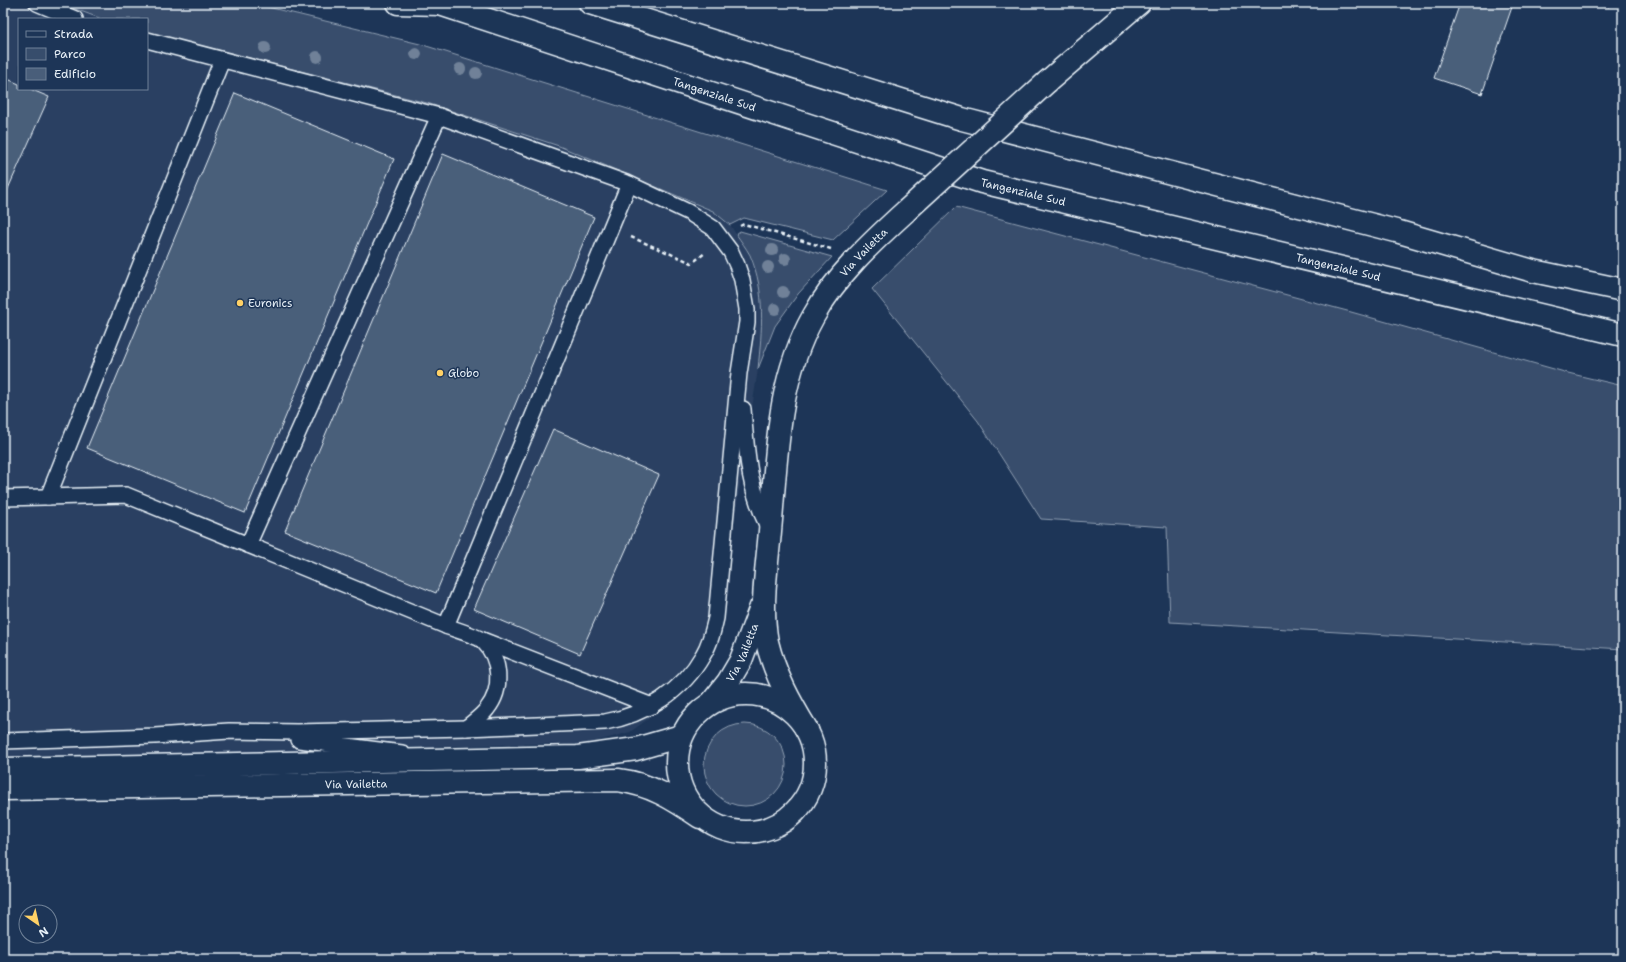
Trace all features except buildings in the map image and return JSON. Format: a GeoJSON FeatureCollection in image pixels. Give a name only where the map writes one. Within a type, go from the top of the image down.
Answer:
{"type":"FeatureCollection","features":[{"type":"Feature","properties":{"kind":"main road","name":"Tangenziale Sud"},"geometry":{"type":"LineString","coordinates":[[398,3],[439,4],[982,182],[1623,335]]}},
{"type":"Feature","properties":{"kind":"main road"},"geometry":{"type":"LineString","coordinates":[[590,3],[962,119],[1396,231],[1533,270],[1623,290]]}},
{"type":"Feature","properties":{"kind":"main road","name":"Via Vailetta"},"geometry":{"type":"LineString","coordinates":[[807,730],[789,700],[776,671],[767,640],[763,600],[781,413],[787,382],[799,345],[812,317],[837,281],[868,246],[1048,82],[1139,3]]}},
{"type":"Feature","properties":{"kind":"main road","name":"Via Vailetta"},"geometry":{"type":"LineString","coordinates":[[713,702],[728,682],[741,660],[763,600]]}},
{"type":"Feature","properties":{"kind":"main road"},"geometry":{"type":"LineString","coordinates":[[756,694],[776,700],[794,713],[807,730],[815,753],[814,777],[806,800],[790,818],[768,830],[744,834],[720,829],[700,816],[686,799],[677,779],[676,757],[681,736],[694,716],[713,702],[734,695],[756,694]]}},
{"type":"Feature","properties":{"kind":"main road","name":"Via Vailetta"},"geometry":{"type":"LineString","coordinates":[[3,769],[592,756],[636,749],[681,736]]}},
{"type":"Feature","properties":{"kind":"main road","name":"Via Vailetta"},"geometry":{"type":"LineString","coordinates":[[3,789],[618,780],[638,783],[659,791],[700,816]]}},
{"type":"Feature","properties":{"kind":"lane"},"geometry":{"type":"LineString","coordinates":[[37,3],[73,18]]}},
{"type":"Feature","properties":{"kind":"lane"},"geometry":{"type":"LineString","coordinates":[[3,741],[155,736],[229,731],[297,732],[466,728],[605,722],[628,717],[652,706],[685,681],[704,655],[710,641],[716,618],[739,372],[747,322],[747,309],[742,280],[731,252],[713,228],[688,212],[629,184],[439,116],[148,40]]}},
{"type":"Feature","properties":{"kind":"lane"},"geometry":{"type":"LineString","coordinates":[[48,497],[222,60]]}},
{"type":"Feature","properties":{"kind":"lane"},"geometry":{"type":"LineString","coordinates":[[248,545],[439,116]]}},
{"type":"Feature","properties":{"kind":"lane"},"geometry":{"type":"LineString","coordinates":[[446,626],[629,184]]}},
{"type":"Feature","properties":{"kind":"lane"},"geometry":{"type":"LineString","coordinates":[[739,372],[750,478],[758,507],[770,531]]}},
{"type":"Feature","properties":{"kind":"lane"},"geometry":{"type":"LineString","coordinates":[[3,498],[126,495],[446,626],[652,706]]}},
{"type":"Feature","properties":{"kind":"lane"},"geometry":{"type":"LineString","coordinates":[[466,728],[486,710],[493,701],[496,690],[498,675],[497,666],[482,640]]}},
{"type":"Feature","properties":{"kind":"lane"},"geometry":{"type":"LineString","coordinates":[[229,731],[462,760]]}},
{"type":"Feature","properties":{"kind":"shaded area"},"geometry":{"type":"Polygon","coordinates":[[[3,3],[59,3],[99,18],[18,18],[18,90],[148,90],[148,32],[427,103],[559,146],[713,211],[730,225],[749,254],[760,286],[763,323],[758,369],[732,537],[728,584],[717,638],[692,681],[666,706],[630,732],[583,745],[531,744],[3,761],[3,3]]]}},
{"type":"Feature","properties":{"kind":"green space"},"geometry":{"type":"Polygon","coordinates":[[[59,3],[251,3],[420,44],[887,190],[833,240],[744,218],[730,225],[713,211],[559,146],[427,103],[148,32],[148,18],[99,18],[59,3]]]}},
{"type":"Feature","properties":{"kind":"green space"},"geometry":{"type":"Polygon","coordinates":[[[956,207],[1351,312],[1568,373],[1623,386],[1623,649],[1170,622],[1167,527],[1041,519],[978,421],[872,289],[956,207]]]}},
{"type":"Feature","properties":{"kind":"green space"},"geometry":{"type":"Polygon","coordinates":[[[740,231],[832,257],[798,294],[775,326],[758,369],[761,340],[761,297],[759,283],[750,255],[736,234],[740,231]]]}},
{"type":"Feature","properties":{"kind":"green space"},"geometry":{"type":"Polygon","coordinates":[[[737,724],[753,724],[768,731],[779,742],[786,757],[786,773],[783,781],[774,794],[761,803],[753,806],[737,806],[722,799],[711,788],[704,773],[704,757],[711,742],[722,731],[737,724]]]}},
{"type":"Feature","properties":{"kind":"place","name":"Euronics"},"geometry":{"type":"Point","coordinates":[240,303]}},
{"type":"Feature","properties":{"kind":"place","name":"Globo"},"geometry":{"type":"Point","coordinates":[440,373]}}]}
